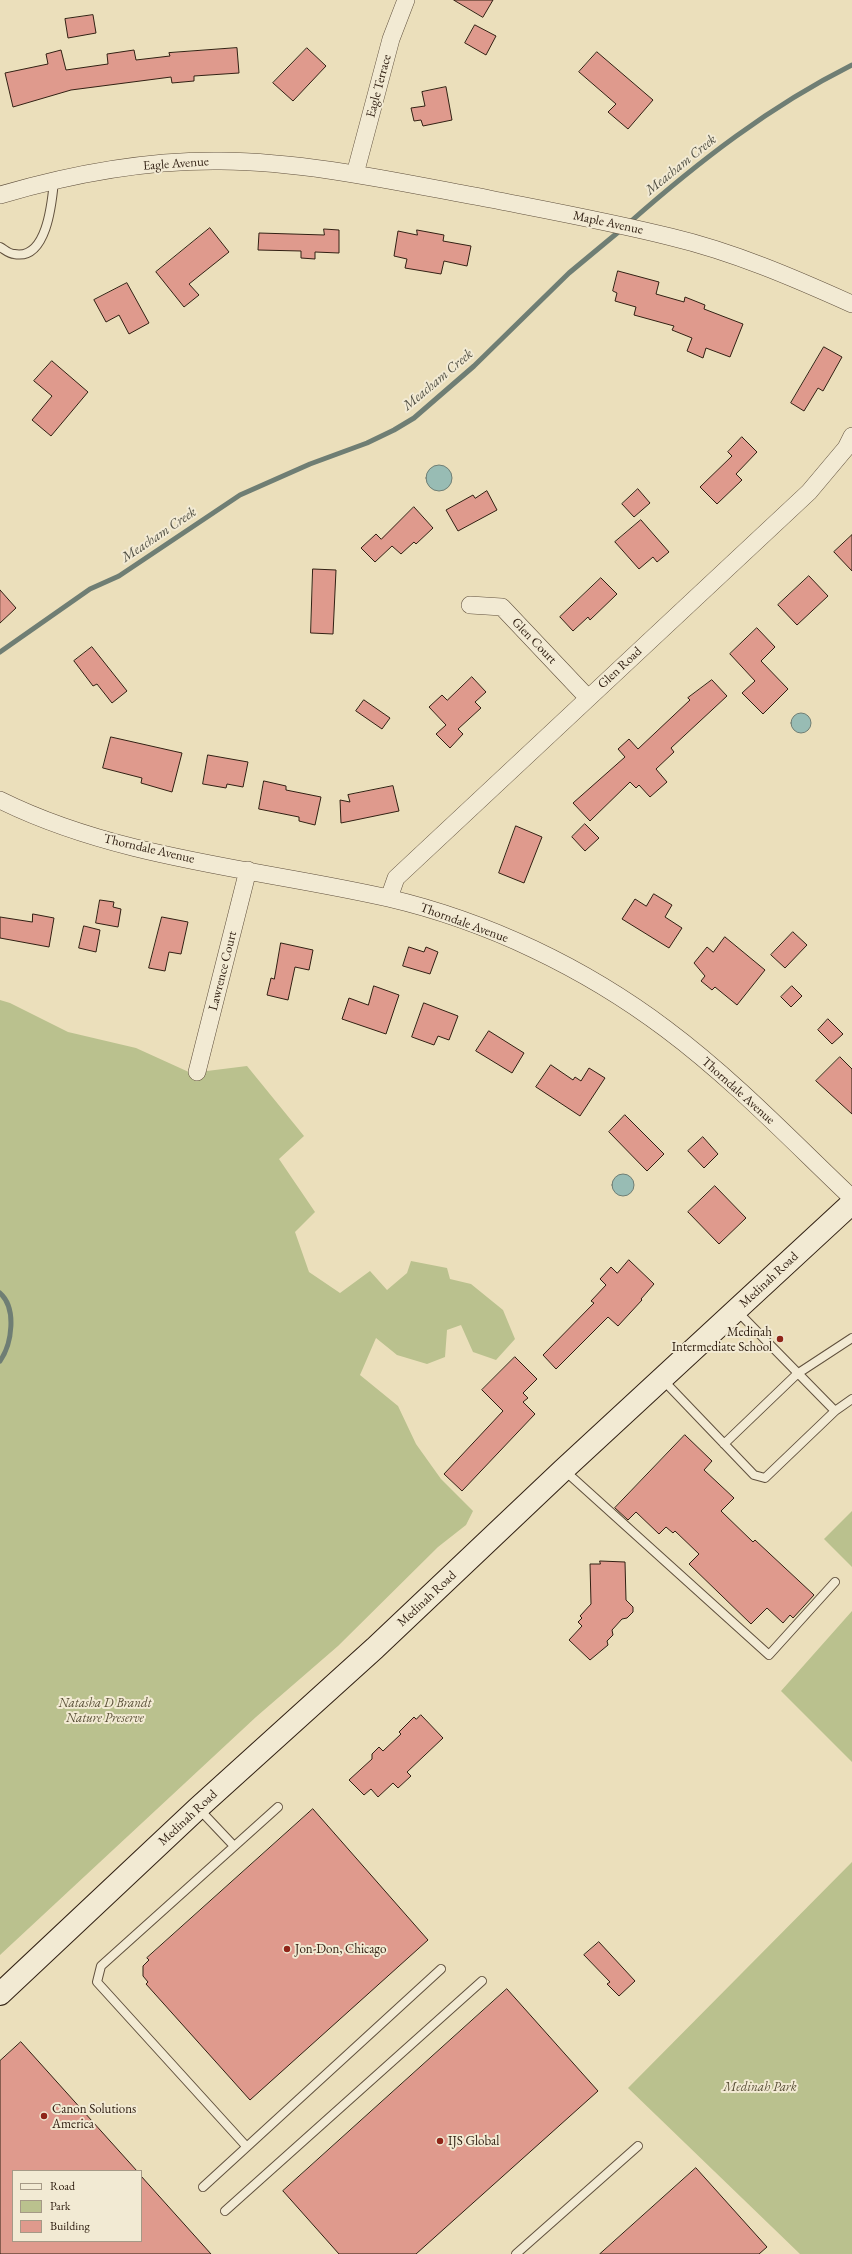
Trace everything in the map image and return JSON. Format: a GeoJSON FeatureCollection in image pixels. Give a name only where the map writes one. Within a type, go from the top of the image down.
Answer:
{"type":"FeatureCollection","features":[{"type":"Feature","properties":{"kind":"main road","name":"Medinah Road"},"geometry":{"type":"LineString","coordinates":[[0,1994],[198,1808],[375,1648],[563,1470],[852,1203]]}},
{"type":"Feature","properties":{"kind":"street","name":"Eagle Terrace"},"geometry":{"type":"LineString","coordinates":[[355,174],[392,39],[406,0]]}},
{"type":"Feature","properties":{"kind":"street","name":"Eagle Avenue"},"geometry":{"type":"LineString","coordinates":[[0,195],[54,181],[98,172],[154,164],[220,161],[355,174]]}},
{"type":"Feature","properties":{"kind":"street","name":"Maple Avenue"},"geometry":{"type":"LineString","coordinates":[[355,174],[602,221],[672,237],[724,253],[792,277],[852,304]]}},
{"type":"Feature","properties":{"kind":"street","name":"Glen Road"},"geometry":{"type":"LineString","coordinates":[[389,898],[396,878],[810,492],[846,448],[852,436]]}},
{"type":"Feature","properties":{"kind":"street","name":"Glen Court"},"geometry":{"type":"LineString","coordinates":[[470,605],[502,607],[588,698]]}},
{"type":"Feature","properties":{"kind":"street","name":"Thorndale Avenue"},"geometry":{"type":"LineString","coordinates":[[0,800],[42,818],[104,839],[389,898],[460,919],[556,960],[614,994],[667,1029],[726,1078],[852,1198]]}},
{"type":"Feature","properties":{"kind":"street","name":"Lawrence Court"},"geometry":{"type":"LineString","coordinates":[[197,1072],[248,870]]}},
{"type":"Feature","properties":{"kind":"lane"},"geometry":{"type":"LineString","coordinates":[[0,247],[14,255],[27,252],[35,248],[47,223],[54,181]]}},
{"type":"Feature","properties":{"kind":"lane"},"geometry":{"type":"LineString","coordinates":[[736,1310],[797,1374],[835,1411]]}},
{"type":"Feature","properties":{"kind":"lane"},"geometry":{"type":"LineString","coordinates":[[724,1444],[797,1374],[852,1338]]}},
{"type":"Feature","properties":{"kind":"lane"},"geometry":{"type":"LineString","coordinates":[[662,1378],[754,1475],[766,1478],[835,1411],[852,1398]]}},
{"type":"Feature","properties":{"kind":"lane"},"geometry":{"type":"LineString","coordinates":[[563,1470],[769,1656],[835,1582]]}},
{"type":"Feature","properties":{"kind":"lane"},"geometry":{"type":"LineString","coordinates":[[246,2146],[97,1982],[101,1966],[278,1807]]}},
{"type":"Feature","properties":{"kind":"lane"},"geometry":{"type":"LineString","coordinates":[[198,1808],[234,1846]]}},
{"type":"Feature","properties":{"kind":"lane"},"geometry":{"type":"LineString","coordinates":[[203,2186],[441,1969]]}},
{"type":"Feature","properties":{"kind":"lane"},"geometry":{"type":"LineString","coordinates":[[225,2211],[482,1981]]}},
{"type":"Feature","properties":{"kind":"lane"},"geometry":{"type":"LineString","coordinates":[[516,2254],[638,2146]]}},
{"type":"Feature","properties":{"kind":"green space","name":"Natasha D Brandt Nature Preserve"},"geometry":{"type":"Polygon","coordinates":[[[0,1000],[10,1003],[68,1032],[136,1048],[191,1073],[247,1066],[304,1136],[279,1159],[315,1212],[295,1232],[309,1272],[340,1293],[370,1271],[387,1290],[407,1273],[411,1261],[447,1268],[450,1279],[471,1284],[503,1310],[515,1339],[496,1360],[473,1352],[461,1325],[447,1330],[445,1357],[427,1364],[397,1355],[376,1338],[360,1375],[398,1406],[416,1444],[441,1479],[473,1511],[466,1525],[438,1547],[338,1646],[256,1717],[0,1955],[0,1000]]]}},
{"type":"Feature","properties":{"kind":"green space"},"geometry":{"type":"Polygon","coordinates":[[[852,1511],[852,1567],[824,1539],[852,1511]]]}},
{"type":"Feature","properties":{"kind":"green space"},"geometry":{"type":"Polygon","coordinates":[[[852,1611],[852,1762],[781,1691],[852,1611]]]}},
{"type":"Feature","properties":{"kind":"green space","name":"Medinah Park"},"geometry":{"type":"Polygon","coordinates":[[[852,1862],[852,2254],[800,2254],[628,2088],[852,1862]]]}},
{"type":"Feature","properties":{"kind":"water"},"geometry":{"type":"Polygon","coordinates":[[[439,465],[448,469],[452,478],[448,487],[439,491],[430,487],[426,478],[430,469],[439,465]]]}},
{"type":"Feature","properties":{"kind":"water"},"geometry":{"type":"Polygon","coordinates":[[[801,713],[808,716],[811,723],[808,730],[801,733],[794,730],[791,723],[794,716],[801,713]]]}},
{"type":"Feature","properties":{"kind":"water"},"geometry":{"type":"Polygon","coordinates":[[[623,1174],[631,1177],[634,1185],[631,1193],[623,1196],[615,1193],[612,1185],[615,1177],[623,1174]]]}},
{"type":"Feature","properties":{"kind":"building"},"geometry":{"type":"Polygon","coordinates":[[[454,0],[493,0],[483,17],[454,0]]]}},
{"type":"Feature","properties":{"kind":"building"},"geometry":{"type":"Polygon","coordinates":[[[93,15],[96,33],[68,38],[65,19],[93,15]]]}},
{"type":"Feature","properties":{"kind":"building"},"geometry":{"type":"Polygon","coordinates":[[[475,25],[496,36],[486,55],[465,43],[475,25]]]}},
{"type":"Feature","properties":{"kind":"building"},"geometry":{"type":"Polygon","coordinates":[[[237,48],[239,73],[194,76],[194,81],[172,83],[171,77],[71,90],[13,107],[5,73],[48,64],[46,54],[61,50],[66,70],[108,64],[107,54],[134,50],[136,60],[170,56],[169,53],[237,48]]]}},
{"type":"Feature","properties":{"kind":"building"},"geometry":{"type":"Polygon","coordinates":[[[307,48],[326,66],[293,101],[273,83],[307,48]]]}},
{"type":"Feature","properties":{"kind":"building"},"geometry":{"type":"Polygon","coordinates":[[[597,52],[653,100],[628,129],[608,112],[616,104],[579,72],[597,52]]]}},
{"type":"Feature","properties":{"kind":"building"},"geometry":{"type":"Polygon","coordinates":[[[446,87],[452,120],[423,126],[421,120],[414,121],[411,108],[425,106],[422,92],[446,87]]]}},
{"type":"Feature","properties":{"kind":"building"},"geometry":{"type":"Polygon","coordinates":[[[210,228],[229,252],[189,284],[199,295],[184,307],[156,272],[210,228]]]}},
{"type":"Feature","properties":{"kind":"building"},"geometry":{"type":"Polygon","coordinates":[[[324,229],[339,230],[339,253],[315,252],[315,259],[301,258],[301,251],[258,250],[259,233],[324,235],[324,229]]]}},
{"type":"Feature","properties":{"kind":"building"},"geometry":{"type":"Polygon","coordinates":[[[417,230],[444,235],[443,241],[471,246],[467,266],[444,261],[441,274],[405,268],[407,259],[394,256],[398,231],[417,235],[417,230]]]}},
{"type":"Feature","properties":{"kind":"building"},"geometry":{"type":"Polygon","coordinates":[[[618,271],[659,282],[656,294],[684,302],[685,297],[705,305],[704,309],[743,324],[730,357],[706,348],[703,358],[687,351],[692,338],[672,330],[674,326],[634,315],[636,307],[615,301],[617,293],[613,291],[618,271]]]}},
{"type":"Feature","properties":{"kind":"building"},"geometry":{"type":"Polygon","coordinates":[[[127,283],[149,323],[129,334],[119,315],[106,322],[94,300],[127,283]]]}},
{"type":"Feature","properties":{"kind":"building"},"geometry":{"type":"Polygon","coordinates":[[[824,347],[842,357],[823,391],[818,388],[804,411],[791,403],[824,347]]]}},
{"type":"Feature","properties":{"kind":"building"},"geometry":{"type":"Polygon","coordinates":[[[52,361],[88,392],[51,436],[32,420],[52,396],[34,381],[52,361]]]}},
{"type":"Feature","properties":{"kind":"building"},"geometry":{"type":"Polygon","coordinates":[[[742,437],[757,452],[736,474],[742,480],[717,504],[700,487],[732,456],[728,452],[742,437]]]}},
{"type":"Feature","properties":{"kind":"building"},"geometry":{"type":"Polygon","coordinates":[[[638,489],[650,503],[634,517],[622,504],[638,489]]]}},
{"type":"Feature","properties":{"kind":"building"},"geometry":{"type":"Polygon","coordinates":[[[487,491],[497,510],[458,531],[446,510],[473,495],[475,498],[487,491]]]}},
{"type":"Feature","properties":{"kind":"building"},"geometry":{"type":"Polygon","coordinates":[[[414,507],[433,528],[416,544],[414,542],[401,554],[392,546],[375,562],[361,548],[376,534],[381,539],[414,507]]]}},
{"type":"Feature","properties":{"kind":"building"},"geometry":{"type":"Polygon","coordinates":[[[641,520],[669,552],[657,562],[653,557],[639,569],[615,542],[641,520]]]}},
{"type":"Feature","properties":{"kind":"building"},"geometry":{"type":"Polygon","coordinates":[[[852,535],[852,571],[834,552],[852,535]]]}},
{"type":"Feature","properties":{"kind":"building"},"geometry":{"type":"Polygon","coordinates":[[[313,569],[336,570],[333,634],[311,633],[313,569]]]}},
{"type":"Feature","properties":{"kind":"building"},"geometry":{"type":"Polygon","coordinates":[[[809,576],[828,596],[797,625],[778,605],[809,576]]]}},
{"type":"Feature","properties":{"kind":"building"},"geometry":{"type":"Polygon","coordinates":[[[601,578],[617,594],[590,620],[588,617],[573,631],[560,617],[601,578]]]}},
{"type":"Feature","properties":{"kind":"building"},"geometry":{"type":"Polygon","coordinates":[[[0,590],[16,608],[0,623],[0,590]]]}},
{"type":"Feature","properties":{"kind":"building"},"geometry":{"type":"Polygon","coordinates":[[[757,628],[775,647],[761,661],[788,689],[763,714],[742,693],[755,681],[730,654],[757,628]]]}},
{"type":"Feature","properties":{"kind":"building"},"geometry":{"type":"Polygon","coordinates":[[[92,647],[127,691],[112,703],[97,684],[93,686],[74,661],[92,647]]]}},
{"type":"Feature","properties":{"kind":"building"},"geometry":{"type":"Polygon","coordinates":[[[472,677],[486,692],[475,702],[481,708],[458,729],[463,734],[450,748],[436,734],[446,725],[429,707],[442,695],[447,700],[472,677]]]}},
{"type":"Feature","properties":{"kind":"building"},"geometry":{"type":"Polygon","coordinates":[[[712,680],[727,696],[671,748],[674,752],[656,769],[667,782],[650,797],[639,785],[636,788],[630,782],[590,821],[573,803],[625,757],[618,749],[629,739],[638,749],[690,700],[688,698],[712,680]]]}},
{"type":"Feature","properties":{"kind":"building"},"geometry":{"type":"Polygon","coordinates":[[[364,700],[390,718],[382,729],[356,711],[364,700]]]}},
{"type":"Feature","properties":{"kind":"building"},"geometry":{"type":"Polygon","coordinates":[[[111,737],[182,753],[172,792],[141,783],[142,778],[103,768],[111,737]]]}},
{"type":"Feature","properties":{"kind":"building"},"geometry":{"type":"Polygon","coordinates":[[[208,755],[248,762],[243,787],[227,784],[226,788],[203,784],[208,755]]]}},
{"type":"Feature","properties":{"kind":"building"},"geometry":{"type":"Polygon","coordinates":[[[264,781],[286,786],[286,790],[321,797],[315,825],[299,821],[299,817],[259,809],[264,781]]]}},
{"type":"Feature","properties":{"kind":"building"},"geometry":{"type":"Polygon","coordinates":[[[393,786],[399,811],[341,823],[340,800],[350,802],[348,795],[393,786]]]}},
{"type":"Feature","properties":{"kind":"building"},"geometry":{"type":"Polygon","coordinates":[[[585,824],[599,838],[585,851],[572,837],[585,824]]]}},
{"type":"Feature","properties":{"kind":"building"},"geometry":{"type":"Polygon","coordinates":[[[516,826],[542,837],[524,883],[499,873],[516,826]]]}},
{"type":"Feature","properties":{"kind":"building"},"geometry":{"type":"Polygon","coordinates":[[[654,894],[672,905],[665,917],[682,928],[669,948],[622,919],[635,899],[646,906],[654,894]]]}},
{"type":"Feature","properties":{"kind":"building"},"geometry":{"type":"Polygon","coordinates":[[[100,900],[114,902],[113,907],[121,909],[118,927],[96,923],[100,900]]]}},
{"type":"Feature","properties":{"kind":"building"},"geometry":{"type":"Polygon","coordinates":[[[33,914],[54,918],[49,947],[0,938],[0,917],[32,922],[33,914]]]}},
{"type":"Feature","properties":{"kind":"building"},"geometry":{"type":"Polygon","coordinates":[[[162,917],[188,922],[181,954],[169,952],[165,971],[149,968],[162,917]]]}},
{"type":"Feature","properties":{"kind":"building"},"geometry":{"type":"Polygon","coordinates":[[[84,926],[100,930],[96,952],[79,948],[84,926]]]}},
{"type":"Feature","properties":{"kind":"building"},"geometry":{"type":"Polygon","coordinates":[[[793,932],[807,945],[785,968],[771,955],[793,932]]]}},
{"type":"Feature","properties":{"kind":"building"},"geometry":{"type":"Polygon","coordinates":[[[725,937],[765,970],[737,1005],[715,987],[712,990],[701,981],[705,976],[694,963],[707,947],[713,952],[725,937]]]}},
{"type":"Feature","properties":{"kind":"building"},"geometry":{"type":"Polygon","coordinates":[[[281,943],[313,950],[309,970],[295,967],[288,1000],[267,995],[271,978],[274,979],[281,943]]]}},
{"type":"Feature","properties":{"kind":"building"},"geometry":{"type":"Polygon","coordinates":[[[409,947],[424,952],[426,947],[438,952],[430,974],[403,966],[409,947]]]}},
{"type":"Feature","properties":{"kind":"building"},"geometry":{"type":"Polygon","coordinates":[[[374,986],[399,995],[386,1034],[342,1019],[349,998],[368,1005],[374,986]]]}},
{"type":"Feature","properties":{"kind":"building"},"geometry":{"type":"Polygon","coordinates":[[[792,986],[802,996],[791,1007],[781,997],[792,986]]]}},
{"type":"Feature","properties":{"kind":"building"},"geometry":{"type":"Polygon","coordinates":[[[424,1003],[458,1016],[449,1040],[438,1036],[434,1045],[412,1037],[424,1003]]]}},
{"type":"Feature","properties":{"kind":"building"},"geometry":{"type":"Polygon","coordinates":[[[828,1019],[843,1034],[832,1044],[818,1030],[828,1019]]]}},
{"type":"Feature","properties":{"kind":"building"},"geometry":{"type":"Polygon","coordinates":[[[489,1031],[524,1053],[512,1073],[476,1051],[489,1031]]]}},
{"type":"Feature","properties":{"kind":"building"},"geometry":{"type":"Polygon","coordinates":[[[840,1057],[852,1069],[852,1114],[816,1081],[840,1057]]]}},
{"type":"Feature","properties":{"kind":"building"},"geometry":{"type":"Polygon","coordinates":[[[551,1065],[573,1080],[575,1077],[581,1081],[589,1068],[605,1078],[580,1116],[536,1087],[551,1065]]]}},
{"type":"Feature","properties":{"kind":"building"},"geometry":{"type":"Polygon","coordinates":[[[625,1115],[664,1154],[647,1171],[609,1132],[625,1115]]]}},
{"type":"Feature","properties":{"kind":"building"},"geometry":{"type":"Polygon","coordinates":[[[703,1137],[718,1154],[704,1168],[688,1151],[703,1137]]]}},
{"type":"Feature","properties":{"kind":"building"},"geometry":{"type":"Polygon","coordinates":[[[715,1186],[746,1218],[719,1244],[688,1212],[715,1186]]]}},
{"type":"Feature","properties":{"kind":"building"},"geometry":{"type":"Polygon","coordinates":[[[629,1260],[654,1284],[641,1299],[642,1300],[618,1326],[608,1317],[556,1369],[543,1355],[594,1303],[591,1301],[606,1285],[600,1279],[611,1267],[617,1273],[629,1260]]]}},
{"type":"Feature","properties":{"kind":"building"},"geometry":{"type":"Polygon","coordinates":[[[515,1357],[537,1379],[523,1393],[528,1398],[523,1402],[535,1414],[462,1491],[444,1474],[503,1411],[482,1390],[515,1357]]]}},
{"type":"Feature","properties":{"kind":"building"},"geometry":{"type":"Polygon","coordinates":[[[685,1435],[712,1461],[704,1470],[734,1498],[721,1511],[753,1542],[755,1540],[814,1595],[793,1618],[790,1615],[783,1623],[767,1608],[751,1624],[689,1564],[699,1554],[675,1531],[673,1533],[666,1527],[659,1534],[636,1512],[628,1520],[615,1508],[685,1435]]]}},
{"type":"Feature","properties":{"kind":"building"},"geometry":{"type":"Polygon","coordinates":[[[600,1561],[625,1562],[626,1600],[633,1607],[633,1612],[627,1618],[622,1619],[612,1630],[613,1635],[607,1641],[608,1645],[590,1660],[569,1640],[582,1626],[578,1622],[582,1618],[580,1616],[591,1604],[590,1564],[600,1564],[600,1561]]]}},
{"type":"Feature","properties":{"kind":"building"},"geometry":{"type":"Polygon","coordinates":[[[421,1715],[443,1738],[407,1772],[411,1776],[398,1788],[393,1783],[378,1797],[371,1789],[364,1795],[349,1780],[372,1759],[372,1754],[379,1747],[383,1751],[401,1734],[399,1732],[414,1717],[416,1719],[421,1715]]]}},
{"type":"Feature","properties":{"kind":"building","name":"Jon-Don, Chicago"},"geometry":{"type":"Polygon","coordinates":[[[313,1809],[428,1940],[250,2100],[146,1984],[148,1982],[143,1976],[143,1966],[149,1960],[147,1958],[313,1809]]]}},
{"type":"Feature","properties":{"kind":"building"},"geometry":{"type":"Polygon","coordinates":[[[599,1942],[635,1981],[619,1996],[607,1984],[610,1982],[584,1955],[599,1942]]]}},
{"type":"Feature","properties":{"kind":"building","name":"IJS Global"},"geometry":{"type":"Polygon","coordinates":[[[507,1989],[598,2091],[416,2254],[339,2254],[283,2191],[507,1989]]]}},
{"type":"Feature","properties":{"kind":"building","name":"Canon Solutions America"},"geometry":{"type":"Polygon","coordinates":[[[21,2042],[136,2170],[12,2170],[12,2242],[142,2242],[142,2177],[211,2254],[0,2254],[0,2061],[21,2042]]]}},
{"type":"Feature","properties":{"kind":"building"},"geometry":{"type":"Polygon","coordinates":[[[696,2168],[767,2247],[759,2254],[600,2254],[696,2168]]]}},
{"type":"Feature","properties":{"kind":"waterway","name":"Meacham Creek"},"geometry":{"type":"LineString","coordinates":[[629,223],[681,178],[736,136],[792,98],[852,65]]}},
{"type":"Feature","properties":{"kind":"waterway","name":"Meacham Creek"},"geometry":{"type":"LineString","coordinates":[[0,652],[90,589],[119,576],[240,495],[310,464],[367,443],[394,430],[414,418],[474,366],[569,273],[622,229]]}},
{"type":"Feature","properties":{"kind":"waterway","name":"Meacham Creek"},"geometry":{"type":"LineString","coordinates":[[0,1293],[9,1308],[11,1317],[10,1336],[0,1361]]}},
{"type":"Feature","properties":{"kind":"place","name":"Medinah Intermediate School"},"geometry":{"type":"Point","coordinates":[780,1339]}},
{"type":"Feature","properties":{"kind":"place","name":"Jon-Don, Chicago"},"geometry":{"type":"Point","coordinates":[287,1949]}},
{"type":"Feature","properties":{"kind":"place","name":"Canon Solutions America"},"geometry":{"type":"Point","coordinates":[44,2116]}},
{"type":"Feature","properties":{"kind":"place","name":"IJS Global"},"geometry":{"type":"Point","coordinates":[440,2141]}}]}
